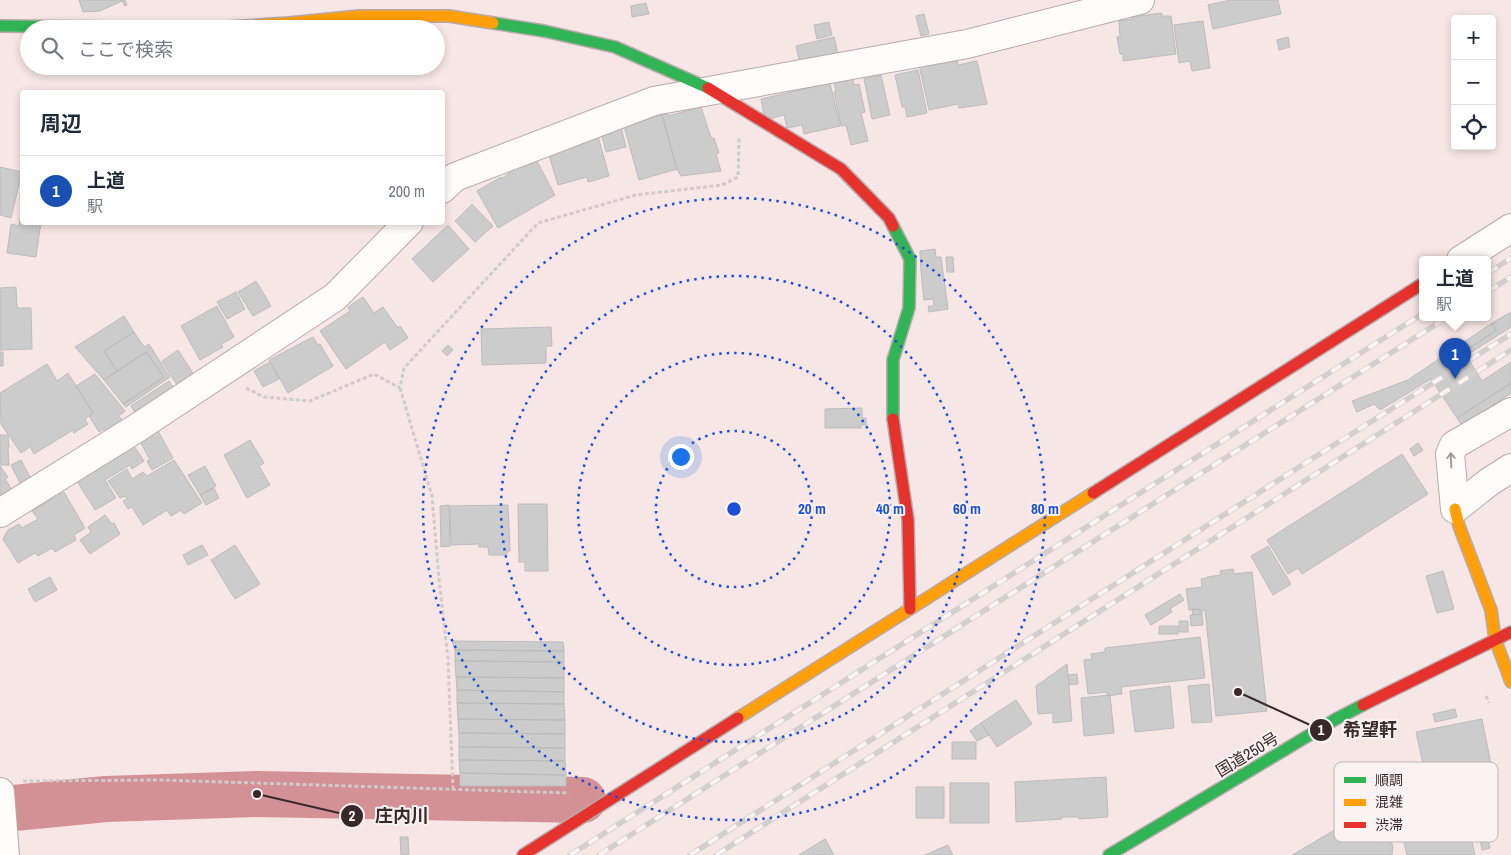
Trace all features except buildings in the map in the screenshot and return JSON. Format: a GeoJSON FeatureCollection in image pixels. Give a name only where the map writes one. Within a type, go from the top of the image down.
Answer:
{"type":"FeatureCollection","features":[{"type":"Feature","properties":{"kind":"main road"},"geometry":{"type":"LineString","coordinates":[[319,20],[359,16],[449,16],[544,31],[615,47],[713,90],[841,169],[889,218],[910,258],[909,308],[893,360],[893,420],[908,520],[910,609]]}},
{"type":"Feature","properties":{"kind":"main road"},"geometry":{"type":"LineString","coordinates":[[0,26],[20,26]]}},
{"type":"Feature","properties":{"kind":"main road"},"geometry":{"type":"LineString","coordinates":[[523,855],[1419,286]]}},
{"type":"Feature","properties":{"kind":"main road"},"geometry":{"type":"LineString","coordinates":[[1455,509],[1459,526],[1491,610],[1495,639],[1511,682]]}},
{"type":"Feature","properties":{"kind":"main road","name":"国道250号"},"geometry":{"type":"LineString","coordinates":[[1109,855],[1336,720],[1511,632]]}},
{"type":"Feature","properties":{"kind":"street"},"geometry":{"type":"LineString","coordinates":[[445,186],[455,177],[654,101],[967,44],[1140,0]]}},
{"type":"Feature","properties":{"kind":"street"},"geometry":{"type":"LineString","coordinates":[[0,513],[137,428],[334,297],[406,225]]}},
{"type":"Feature","properties":{"kind":"street"},"geometry":{"type":"LineString","coordinates":[[1467,256],[1511,228]]}},
{"type":"Feature","properties":{"kind":"street"},"geometry":{"type":"LineString","coordinates":[[1455,509],[1450,454],[1454,444],[1511,412]]}},
{"type":"Feature","properties":{"kind":"street"},"geometry":{"type":"LineString","coordinates":[[1455,509],[1489,482],[1511,468]]}},
{"type":"Feature","properties":{"kind":"street"},"geometry":{"type":"LineString","coordinates":[[5,855],[9,787]]}},
{"type":"Feature","properties":{"kind":"path"},"geometry":{"type":"LineString","coordinates":[[453,789],[448,659],[432,496],[400,388],[404,368],[538,223],[636,195],[722,185],[738,176],[739,106]]}},
{"type":"Feature","properties":{"kind":"path"},"geometry":{"type":"LineString","coordinates":[[218,375],[264,397],[310,400],[374,374],[400,388]]}},
{"type":"Feature","properties":{"kind":"path"},"geometry":{"type":"LineString","coordinates":[[9,787],[160,780],[570,793]]}},
{"type":"Feature","properties":{"kind":"waterway"},"geometry":{"type":"LineString","coordinates":[[0,811],[106,799],[257,794],[583,800]]}},
{"type":"Feature","properties":{"kind":"railway"},"geometry":{"type":"LineString","coordinates":[[1491,271],[1511,258]]}},
{"type":"Feature","properties":{"kind":"railway"},"geometry":{"type":"LineString","coordinates":[[1491,289],[1511,277]]}},
{"type":"Feature","properties":{"kind":"railway"},"geometry":{"type":"LineString","coordinates":[[570,855],[1419,316]]}},
{"type":"Feature","properties":{"kind":"railway"},"geometry":{"type":"LineString","coordinates":[[599,855],[1441,321]]}},
{"type":"Feature","properties":{"kind":"railway"},"geometry":{"type":"LineString","coordinates":[[690,855],[1511,334]]}},
{"type":"Feature","properties":{"kind":"railway"},"geometry":{"type":"LineString","coordinates":[[716,855],[1511,350]]}},
{"type":"Feature","properties":{"kind":"traffic: fast"},"geometry":{"type":"LineString","coordinates":[[493,23],[544,31],[615,47],[708,88]]}},
{"type":"Feature","properties":{"kind":"traffic: fast"},"geometry":{"type":"LineString","coordinates":[[0,26],[20,26]]}},
{"type":"Feature","properties":{"kind":"traffic: fast"},"geometry":{"type":"LineString","coordinates":[[893,226],[910,259],[909,308],[893,360],[893,419]]}},
{"type":"Feature","properties":{"kind":"traffic: fast"},"geometry":{"type":"LineString","coordinates":[[1109,855],[1336,719],[1363,705]]}},
{"type":"Feature","properties":{"kind":"traffic: slow"},"geometry":{"type":"LineString","coordinates":[[319,20],[359,16],[449,16],[493,23]]}},
{"type":"Feature","properties":{"kind":"traffic: slow"},"geometry":{"type":"LineString","coordinates":[[738,718],[1093,493]]}},
{"type":"Feature","properties":{"kind":"traffic: slow"},"geometry":{"type":"LineString","coordinates":[[1455,509],[1459,526],[1491,610],[1495,639],[1511,682]]}},
{"type":"Feature","properties":{"kind":"traffic: jam"},"geometry":{"type":"LineString","coordinates":[[708,88],[841,169],[889,218],[893,226]]}},
{"type":"Feature","properties":{"kind":"traffic: jam"},"geometry":{"type":"LineString","coordinates":[[1093,493],[1419,286]]}},
{"type":"Feature","properties":{"kind":"traffic: jam"},"geometry":{"type":"LineString","coordinates":[[893,419],[908,520],[910,609]]}},
{"type":"Feature","properties":{"kind":"traffic: jam"},"geometry":{"type":"LineString","coordinates":[[1363,705],[1511,632]]}},
{"type":"Feature","properties":{"kind":"traffic: jam"},"geometry":{"type":"LineString","coordinates":[[523,855],[738,718]]}},
{"type":"Feature","properties":{"kind":"place","name":"上道"},"geometry":{"type":"Point","coordinates":[1455,379]}},
{"type":"Feature","properties":{"kind":"place","name":"希望軒"},"geometry":{"type":"Point","coordinates":[1238,692]}},
{"type":"Feature","properties":{"kind":"place","name":"庄内川"},"geometry":{"type":"Point","coordinates":[257,794]}}]}
